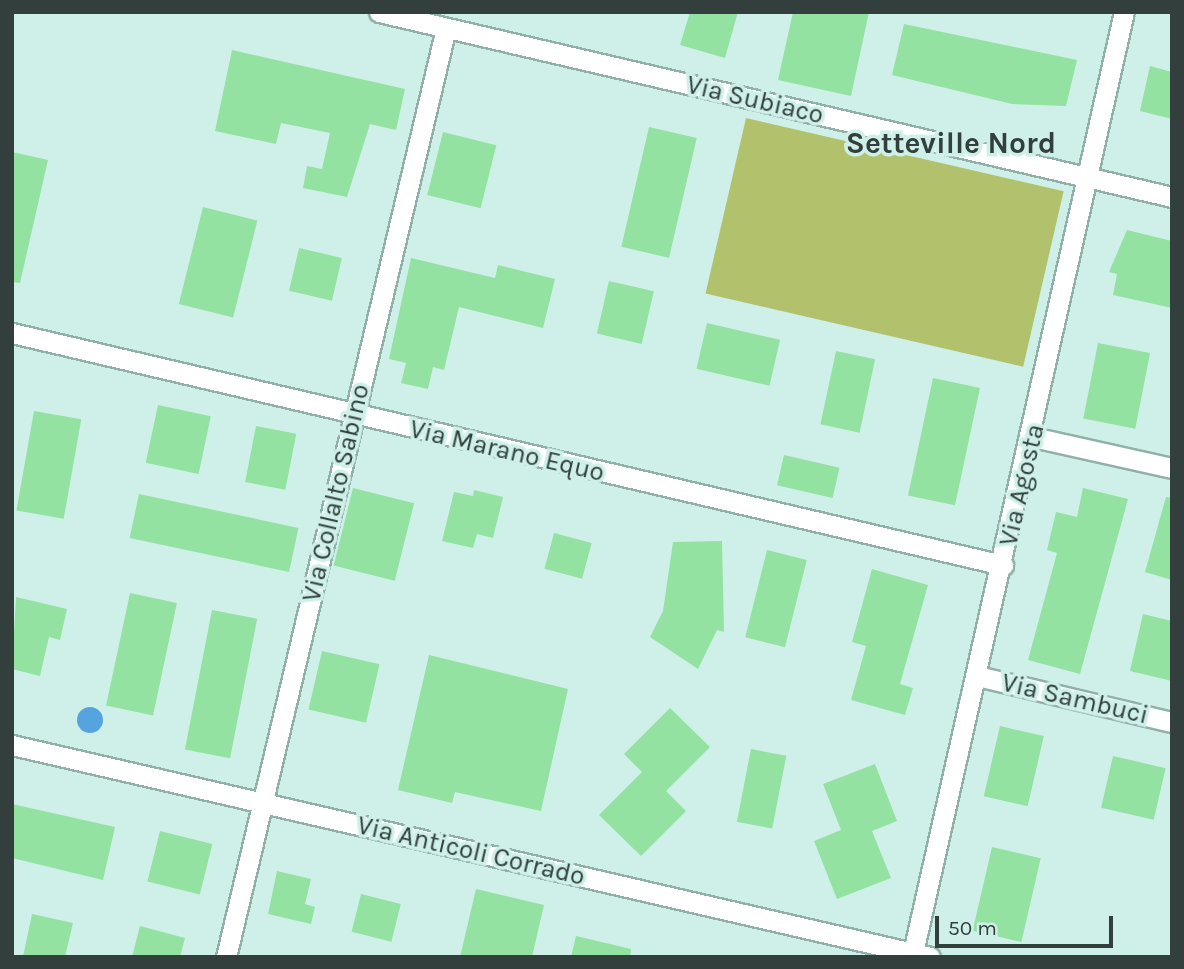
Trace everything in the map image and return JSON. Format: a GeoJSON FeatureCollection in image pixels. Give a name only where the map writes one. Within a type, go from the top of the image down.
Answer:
{"type":"FeatureCollection","features":[{"type":"Feature","properties":{"kind":"street","name":"Via Subiaco"},"geometry":{"type":"LineString","coordinates":[[379,12],[1172,197]]}},
{"type":"Feature","properties":{"kind":"street","name":"Via Agosta"},"geometry":{"type":"LineString","coordinates":[[918,955],[1124,12]]}},
{"type":"Feature","properties":{"kind":"street","name":"Via Collalto Sabino"},"geometry":{"type":"LineString","coordinates":[[226,957],[446,28]]}},
{"type":"Feature","properties":{"kind":"street","name":"Via Marano Equo"},"geometry":{"type":"LineString","coordinates":[[12,333],[354,416],[1003,565]]}},
{"type":"Feature","properties":{"kind":"street"},"geometry":{"type":"LineString","coordinates":[[1033,437],[1172,468]]}},
{"type":"Feature","properties":{"kind":"street","name":"Via Sambuci"},"geometry":{"type":"LineString","coordinates":[[977,676],[1172,722]]}},
{"type":"Feature","properties":{"kind":"street","name":"Via Anticoli Corrado"},"geometry":{"type":"LineString","coordinates":[[12,745],[918,955]]}},
{"type":"Feature","properties":{"kind":"green space"},"geometry":{"type":"Polygon","coordinates":[[[746,118],[1064,191],[1023,367],[706,293],[746,118]]]}},
{"type":"Feature","properties":{"kind":"water"},"geometry":{"type":"Polygon","coordinates":[[[90,707],[99,711],[103,720],[99,729],[90,733],[81,729],[77,720],[81,711],[90,707]]]}},
{"type":"Feature","properties":{"kind":"building"},"geometry":{"type":"Polygon","coordinates":[[[690,12],[738,12],[725,58],[680,45],[690,12]]]}},
{"type":"Feature","properties":{"kind":"building"},"geometry":{"type":"Polygon","coordinates":[[[793,12],[869,12],[851,96],[778,80],[793,12]]]}},
{"type":"Feature","properties":{"kind":"building"},"geometry":{"type":"Polygon","coordinates":[[[904,24],[1077,60],[1066,106],[1012,104],[892,75],[904,24]]]}},
{"type":"Feature","properties":{"kind":"building"},"geometry":{"type":"Polygon","coordinates":[[[232,50],[405,89],[396,130],[370,124],[347,197],[303,188],[307,166],[322,169],[330,133],[281,123],[276,144],[215,131],[232,50]]]}},
{"type":"Feature","properties":{"kind":"building"},"geometry":{"type":"Polygon","coordinates":[[[1150,66],[1172,72],[1172,119],[1140,111],[1150,66]]]}},
{"type":"Feature","properties":{"kind":"building"},"geometry":{"type":"Polygon","coordinates":[[[649,127],[697,138],[669,258],[621,247],[649,127]]]}},
{"type":"Feature","properties":{"kind":"building"},"geometry":{"type":"Polygon","coordinates":[[[443,132],[496,145],[481,208],[427,195],[443,132]]]}},
{"type":"Feature","properties":{"kind":"building"},"geometry":{"type":"Polygon","coordinates":[[[12,152],[48,160],[20,283],[12,282],[12,152]]]}},
{"type":"Feature","properties":{"kind":"building"},"geometry":{"type":"Polygon","coordinates":[[[203,207],[257,221],[233,318],[179,304],[203,207]]]}},
{"type":"Feature","properties":{"kind":"building"},"geometry":{"type":"Polygon","coordinates":[[[1127,230],[1172,241],[1172,308],[1113,295],[1117,274],[1109,272],[1127,230]]]}},
{"type":"Feature","properties":{"kind":"building"},"geometry":{"type":"Polygon","coordinates":[[[299,248],[342,258],[332,301],[289,291],[299,248]]]}},
{"type":"Feature","properties":{"kind":"building"},"geometry":{"type":"Polygon","coordinates":[[[411,258],[495,278],[498,265],[555,279],[543,328],[459,307],[444,370],[433,367],[428,389],[401,383],[406,363],[389,359],[411,258]]]}},
{"type":"Feature","properties":{"kind":"building"},"geometry":{"type":"Polygon","coordinates":[[[609,281],[654,291],[642,344],[597,334],[609,281]]]}},
{"type":"Feature","properties":{"kind":"building"},"geometry":{"type":"Polygon","coordinates":[[[707,323],[780,340],[770,386],[696,369],[707,323]]]}},
{"type":"Feature","properties":{"kind":"building"},"geometry":{"type":"Polygon","coordinates":[[[1098,343],[1150,353],[1135,429],[1083,419],[1098,343]]]}},
{"type":"Feature","properties":{"kind":"building"},"geometry":{"type":"Polygon","coordinates":[[[836,351],[875,359],[860,433],[820,424],[836,351]]]}},
{"type":"Feature","properties":{"kind":"building"},"geometry":{"type":"Polygon","coordinates":[[[933,378],[980,388],[955,505],[908,495],[933,378]]]}},
{"type":"Feature","properties":{"kind":"building"},"geometry":{"type":"Polygon","coordinates":[[[158,405],[211,416],[199,474],[146,463],[158,405]]]}},
{"type":"Feature","properties":{"kind":"building"},"geometry":{"type":"Polygon","coordinates":[[[34,411],[81,419],[64,519],[16,510],[34,411]]]}},
{"type":"Feature","properties":{"kind":"building"},"geometry":{"type":"Polygon","coordinates":[[[256,426],[296,434],[285,490],[245,482],[256,426]]]}},
{"type":"Feature","properties":{"kind":"building"},"geometry":{"type":"Polygon","coordinates":[[[784,455],[840,468],[833,498],[777,485],[784,455]]]}},
{"type":"Feature","properties":{"kind":"building"},"geometry":{"type":"Polygon","coordinates":[[[353,488],[414,503],[395,581],[334,566],[353,488]]]}},
{"type":"Feature","properties":{"kind":"building"},"geometry":{"type":"Polygon","coordinates":[[[1083,488],[1128,499],[1080,674],[1028,660],[1057,553],[1047,550],[1056,512],[1077,517],[1083,488]]]}},
{"type":"Feature","properties":{"kind":"building"},"geometry":{"type":"Polygon","coordinates":[[[474,490],[503,497],[493,538],[477,534],[473,548],[442,541],[454,492],[473,496],[474,490]]]}},
{"type":"Feature","properties":{"kind":"building"},"geometry":{"type":"Polygon","coordinates":[[[139,494],[298,528],[289,572],[130,538],[139,494]]]}},
{"type":"Feature","properties":{"kind":"building"},"geometry":{"type":"Polygon","coordinates":[[[1166,497],[1172,498],[1172,580],[1145,572],[1166,497]]]}},
{"type":"Feature","properties":{"kind":"building"},"geometry":{"type":"Polygon","coordinates":[[[554,533],[592,543],[582,579],[544,569],[554,533]]]}},
{"type":"Feature","properties":{"kind":"building"},"geometry":{"type":"Polygon","coordinates":[[[722,541],[724,632],[717,630],[698,669],[650,637],[663,611],[673,542],[722,541]]]}},
{"type":"Feature","properties":{"kind":"building"},"geometry":{"type":"Polygon","coordinates":[[[767,550],[807,560],[785,647],[745,637],[767,550]]]}},
{"type":"Feature","properties":{"kind":"building"},"geometry":{"type":"Polygon","coordinates":[[[872,569],[928,585],[900,684],[913,688],[905,715],[851,700],[866,646],[852,642],[872,569]]]}},
{"type":"Feature","properties":{"kind":"building"},"geometry":{"type":"Polygon","coordinates":[[[130,593],[177,603],[153,715],[106,705],[130,593]]]}},
{"type":"Feature","properties":{"kind":"building"},"geometry":{"type":"Polygon","coordinates":[[[16,597],[67,609],[60,640],[49,637],[40,676],[12,669],[16,597]]]}},
{"type":"Feature","properties":{"kind":"building"},"geometry":{"type":"Polygon","coordinates":[[[212,610],[257,619],[230,758],[185,749],[212,610]]]}},
{"type":"Feature","properties":{"kind":"building"},"geometry":{"type":"Polygon","coordinates":[[[1143,614],[1172,621],[1172,681],[1130,671],[1143,614]]]}},
{"type":"Feature","properties":{"kind":"building"},"geometry":{"type":"Polygon","coordinates":[[[322,651],[379,664],[366,723],[309,709],[322,651]]]}},
{"type":"Feature","properties":{"kind":"building"},"geometry":{"type":"Polygon","coordinates":[[[429,655],[568,689],[541,811],[455,792],[452,803],[398,790],[429,655]]]}},
{"type":"Feature","properties":{"kind":"building"},"geometry":{"type":"Polygon","coordinates":[[[670,708],[710,747],[666,791],[686,811],[641,856],[599,815],[642,772],[624,754],[670,708]]]}},
{"type":"Feature","properties":{"kind":"building"},"geometry":{"type":"Polygon","coordinates":[[[1000,726],[1044,736],[1028,806],[984,796],[1000,726]]]}},
{"type":"Feature","properties":{"kind":"building"},"geometry":{"type":"Polygon","coordinates":[[[751,749],[786,756],[772,829],[737,822],[751,749]]]}},
{"type":"Feature","properties":{"kind":"building"},"geometry":{"type":"Polygon","coordinates":[[[1113,756],[1166,768],[1154,820],[1101,808],[1113,756]]]}},
{"type":"Feature","properties":{"kind":"building"},"geometry":{"type":"Polygon","coordinates":[[[875,764],[897,821],[872,831],[891,878],[837,899],[814,841],[841,830],[823,784],[875,764]]]}},
{"type":"Feature","properties":{"kind":"building"},"geometry":{"type":"Polygon","coordinates":[[[12,804],[115,827],[103,880],[12,858],[12,804]]]}},
{"type":"Feature","properties":{"kind":"building"},"geometry":{"type":"Polygon","coordinates":[[[160,831],[212,844],[200,895],[147,881],[160,831]]]}},
{"type":"Feature","properties":{"kind":"building"},"geometry":{"type":"Polygon","coordinates":[[[992,847],[1041,858],[1021,942],[973,931],[992,847]]]}},
{"type":"Feature","properties":{"kind":"building"},"geometry":{"type":"Polygon","coordinates":[[[277,871],[311,879],[305,904],[315,907],[311,924],[268,914],[277,871]]]}},
{"type":"Feature","properties":{"kind":"building"},"geometry":{"type":"Polygon","coordinates":[[[476,889],[544,905],[532,957],[460,957],[476,889]]]}},
{"type":"Feature","properties":{"kind":"building"},"geometry":{"type":"Polygon","coordinates":[[[361,894],[401,904],[391,942],[352,932],[361,894]]]}},
{"type":"Feature","properties":{"kind":"building"},"geometry":{"type":"Polygon","coordinates":[[[32,914],[73,923],[65,957],[23,957],[32,914]]]}},
{"type":"Feature","properties":{"kind":"building"},"geometry":{"type":"Polygon","coordinates":[[[140,926],[185,938],[180,957],[132,957],[140,926]]]}},
{"type":"Feature","properties":{"kind":"building"},"geometry":{"type":"Polygon","coordinates":[[[576,936],[631,949],[630,957],[571,957],[576,936]]]}},
{"type":"Feature","properties":{"kind":"district","name":"Setteville Nord"},"geometry":{"type":"Point","coordinates":[951,143]}}]}
